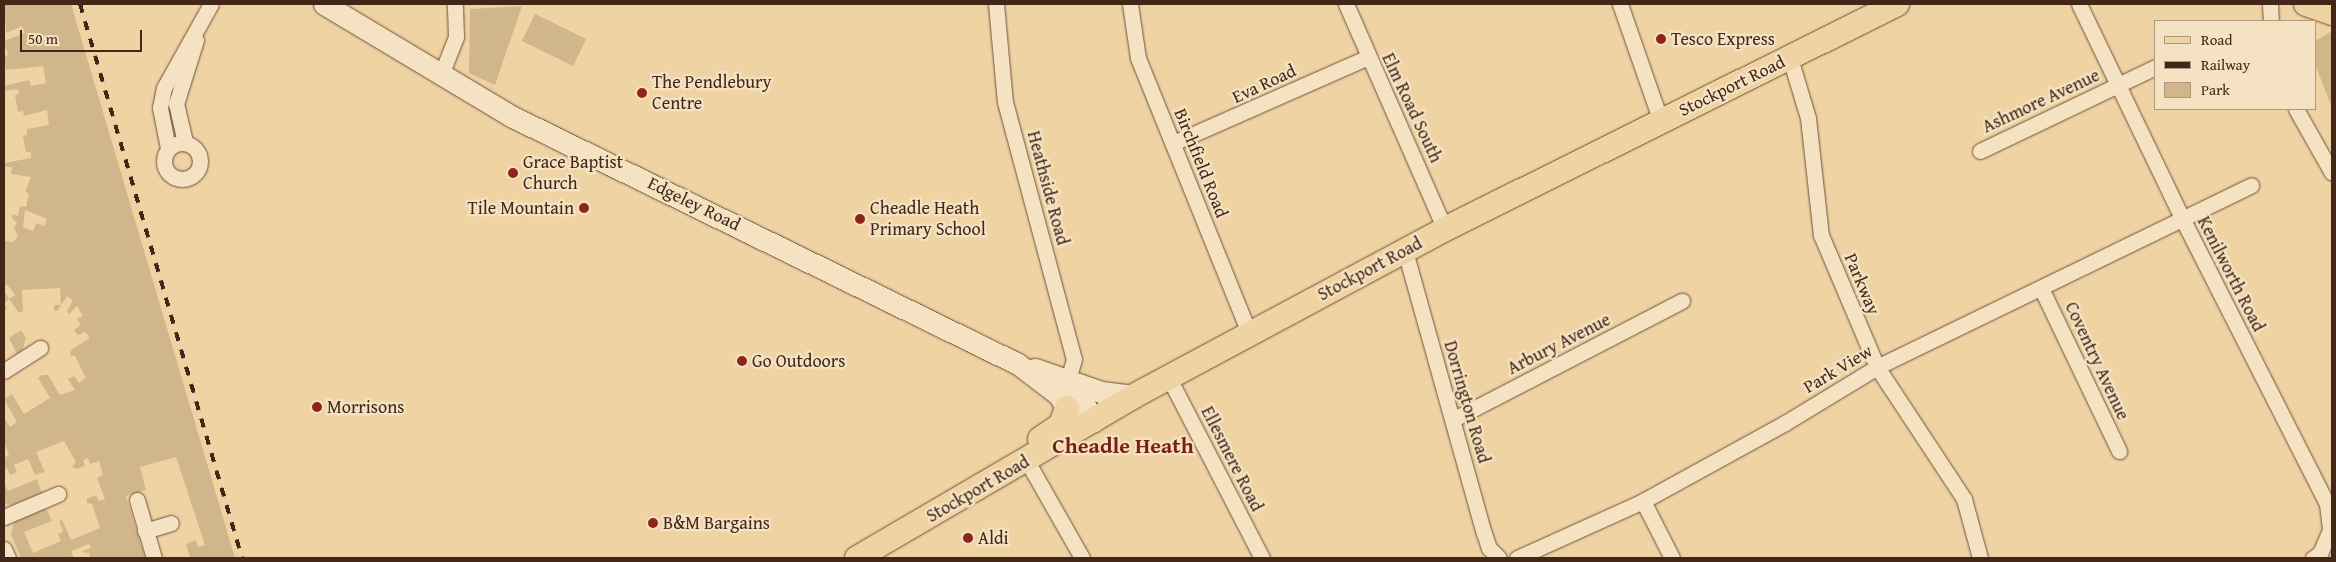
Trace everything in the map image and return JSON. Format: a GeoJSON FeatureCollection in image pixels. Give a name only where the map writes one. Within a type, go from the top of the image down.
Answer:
{"type":"FeatureCollection","features":[{"type":"Feature","properties":{"kind":"main road","name":"Edgeley Road"},"geometry":{"type":"LineString","coordinates":[[324,4],[511,116],[1018,364],[1101,392],[1134,396]]}},
{"type":"Feature","properties":{"kind":"main road","name":"Stockport Road"},"geometry":{"type":"LineString","coordinates":[[857,558],[1027,461],[1134,396],[1249,333],[1445,229],[1897,4]]}},
{"type":"Feature","properties":{"kind":"main road"},"geometry":{"type":"LineString","coordinates":[[2306,4],[2332,14]]}},
{"type":"Feature","properties":{"kind":"main road","name":"Edgeley Road"},"geometry":{"type":"LineString","coordinates":[[1018,364],[1058,395],[1074,423],[1088,424]]}},
{"type":"Feature","properties":{"kind":"main road"},"geometry":{"type":"LineString","coordinates":[[1070,381],[1088,424]]}},
{"type":"Feature","properties":{"kind":"main road"},"geometry":{"type":"LineString","coordinates":[[1027,461],[1032,444],[1061,425],[1067,408]]}},
{"type":"Feature","properties":{"kind":"street"},"geometry":{"type":"LineString","coordinates":[[441,74],[456,37],[455,4]]}},
{"type":"Feature","properties":{"kind":"street","name":"Heathside Road"},"geometry":{"type":"LineString","coordinates":[[996,4],[1005,102],[1074,360],[1070,381]]}},
{"type":"Feature","properties":{"kind":"street","name":"Birchfield Road"},"geometry":{"type":"LineString","coordinates":[[1130,4],[1138,58],[1249,333]]}},
{"type":"Feature","properties":{"kind":"street","name":"Elm Road South"},"geometry":{"type":"LineString","coordinates":[[1346,4],[1445,229]]}},
{"type":"Feature","properties":{"kind":"street"},"geometry":{"type":"LineString","coordinates":[[1620,4],[1661,122]]}},
{"type":"Feature","properties":{"kind":"street","name":"Kenilworth Road"},"geometry":{"type":"LineString","coordinates":[[2079,4],[2182,218],[2327,504],[2330,530],[2320,553],[2313,558]]}},
{"type":"Feature","properties":{"kind":"street"},"geometry":{"type":"LineString","coordinates":[[2270,4],[2271,20]]}},
{"type":"Feature","properties":{"kind":"street"},"geometry":{"type":"LineString","coordinates":[[185,142],[176,104],[200,24],[208,6]]}},
{"type":"Feature","properties":{"kind":"street"},"geometry":{"type":"LineString","coordinates":[[2316,21],[2332,14]]}},
{"type":"Feature","properties":{"kind":"street"},"geometry":{"type":"LineString","coordinates":[[168,148],[185,142],[196,148],[201,159],[198,171],[188,178],[176,178],[166,171],[163,159],[168,148],[160,108],[162,98],[178,60],[200,24]]}},
{"type":"Feature","properties":{"kind":"street","name":"Eva Road"},"geometry":{"type":"LineString","coordinates":[[1173,143],[1368,57]]}},
{"type":"Feature","properties":{"kind":"street","name":"Parkway"},"geometry":{"type":"LineString","coordinates":[[1790,58],[1808,118],[1821,235],[1877,367],[1964,499],[1980,558]]}},
{"type":"Feature","properties":{"kind":"street","name":"Ashmore Avenue"},"geometry":{"type":"LineString","coordinates":[[1980,151],[2154,68]]}},
{"type":"Feature","properties":{"kind":"street"},"geometry":{"type":"LineString","coordinates":[[2297,110],[2332,173]]}},
{"type":"Feature","properties":{"kind":"street","name":"Park View"},"geometry":{"type":"LineString","coordinates":[[1517,558],[1643,500],[1785,423],[1877,367],[2250,185]]}},
{"type":"Feature","properties":{"kind":"street","name":"Dorrington Road"},"geometry":{"type":"LineString","coordinates":[[1405,251],[1454,419],[1484,533],[1489,548],[1500,558]]}},
{"type":"Feature","properties":{"kind":"street","name":"Coventry Avenue"},"geometry":{"type":"LineString","coordinates":[[2041,288],[2119,451]]}},
{"type":"Feature","properties":{"kind":"street","name":"Arbury Avenue"},"geometry":{"type":"LineString","coordinates":[[1454,419],[1682,301]]}},
{"type":"Feature","properties":{"kind":"street"},"geometry":{"type":"LineString","coordinates":[[4,371],[40,348]]}},
{"type":"Feature","properties":{"kind":"street","name":"Ellesmere Road"},"geometry":{"type":"LineString","coordinates":[[1169,378],[1262,558]]}},
{"type":"Feature","properties":{"kind":"street"},"geometry":{"type":"LineString","coordinates":[[1027,461],[1082,558]]}},
{"type":"Feature","properties":{"kind":"street"},"geometry":{"type":"LineString","coordinates":[[4,517],[58,494]]}},
{"type":"Feature","properties":{"kind":"street"},"geometry":{"type":"LineString","coordinates":[[137,500],[154,558]]}},
{"type":"Feature","properties":{"kind":"street"},"geometry":{"type":"LineString","coordinates":[[1643,500],[1672,558]]}},
{"type":"Feature","properties":{"kind":"street"},"geometry":{"type":"LineString","coordinates":[[145,531],[171,523]]}},
{"type":"Feature","properties":{"kind":"street"},"geometry":{"type":"LineString","coordinates":[[4,549],[8,558]]}},
{"type":"Feature","properties":{"kind":"green space"},"geometry":{"type":"Polygon","coordinates":[[[4,4],[71,4],[235,558],[190,558],[186,544],[196,540],[198,547],[205,545],[176,457],[140,467],[146,490],[126,496],[145,558],[90,558],[89,553],[81,552],[91,548],[89,544],[71,551],[74,558],[21,558],[11,534],[14,522],[46,508],[52,521],[24,532],[33,553],[61,541],[58,534],[63,531],[59,521],[62,520],[71,540],[100,528],[92,504],[87,503],[87,499],[96,495],[99,501],[105,499],[97,478],[103,475],[99,461],[90,464],[88,458],[83,460],[85,466],[76,469],[72,467],[76,462],[64,441],[36,452],[45,472],[35,475],[28,459],[14,465],[17,472],[10,475],[7,468],[4,469],[4,458],[9,455],[4,441],[4,417],[10,427],[17,422],[4,399],[12,394],[24,414],[50,398],[38,378],[42,375],[48,375],[60,395],[75,390],[68,379],[74,376],[79,383],[86,378],[75,356],[70,355],[71,350],[90,338],[85,332],[78,335],[74,330],[81,325],[77,319],[83,316],[77,306],[69,314],[67,311],[73,300],[67,296],[61,305],[60,288],[22,290],[23,311],[19,313],[9,299],[15,295],[7,284],[4,286],[4,241],[13,242],[18,236],[14,228],[17,223],[12,218],[13,214],[18,216],[20,206],[26,207],[29,193],[25,192],[31,177],[11,174],[12,167],[4,167],[4,163],[31,158],[31,152],[26,152],[23,136],[27,135],[27,129],[49,125],[47,110],[24,116],[23,111],[18,112],[15,95],[19,94],[18,89],[4,91],[4,86],[29,80],[31,86],[46,83],[43,66],[6,70],[4,56],[8,55],[4,41],[25,33],[22,26],[6,33],[4,4]],[[25,210],[23,227],[33,231],[36,223],[45,226],[47,219],[25,210]]]}},
{"type":"Feature","properties":{"kind":"green space"},"geometry":{"type":"Polygon","coordinates":[[[522,6],[495,85],[469,73],[470,9],[522,6]]]}},
{"type":"Feature","properties":{"kind":"green space"},"geometry":{"type":"Polygon","coordinates":[[[535,14],[586,39],[573,66],[522,41],[535,14]]]}},
{"type":"Feature","properties":{"kind":"green space"},"geometry":{"type":"Polygon","coordinates":[[[2332,31],[2332,108],[2316,67],[2316,40],[2332,31]]]}},
{"type":"Feature","properties":{"kind":"green space"},"geometry":{"type":"Polygon","coordinates":[[[4,291],[9,299],[4,303],[4,291]]]}},
{"type":"Feature","properties":{"kind":"green space"},"geometry":{"type":"Polygon","coordinates":[[[54,305],[61,305],[57,311],[54,310],[54,305]]]}},
{"type":"Feature","properties":{"kind":"green space"},"geometry":{"type":"Polygon","coordinates":[[[21,330],[26,338],[22,351],[17,354],[9,338],[21,330]]]}},
{"type":"Feature","properties":{"kind":"green space"},"geometry":{"type":"Polygon","coordinates":[[[37,479],[42,493],[12,505],[4,504],[4,483],[8,491],[37,479]]]}},
{"type":"Feature","properties":{"kind":"railway"},"geometry":{"type":"LineString","coordinates":[[80,4],[242,558]]}},
{"type":"Feature","properties":{"kind":"place","name":"Tesco Express"},"geometry":{"type":"Point","coordinates":[1661,39]}},
{"type":"Feature","properties":{"kind":"place","name":"The Pendlebury Centre"},"geometry":{"type":"Point","coordinates":[642,93]}},
{"type":"Feature","properties":{"kind":"place","name":"Grace Baptist Church"},"geometry":{"type":"Point","coordinates":[513,173]}},
{"type":"Feature","properties":{"kind":"place","name":"Tile Mountain"},"geometry":{"type":"Point","coordinates":[584,208]}},
{"type":"Feature","properties":{"kind":"place","name":"Cheadle Heath Primary School"},"geometry":{"type":"Point","coordinates":[860,219]}},
{"type":"Feature","properties":{"kind":"place","name":"Go Outdoors"},"geometry":{"type":"Point","coordinates":[742,361]}},
{"type":"Feature","properties":{"kind":"place","name":"Morrisons"},"geometry":{"type":"Point","coordinates":[317,407]}},
{"type":"Feature","properties":{"kind":"place","name":"B&M Bargains"},"geometry":{"type":"Point","coordinates":[653,523]}},
{"type":"Feature","properties":{"kind":"place","name":"Aldi"},"geometry":{"type":"Point","coordinates":[968,538]}},
{"type":"Feature","properties":{"kind":"district","name":"Cheadle Heath"},"geometry":{"type":"Point","coordinates":[1123,446]}}]}
